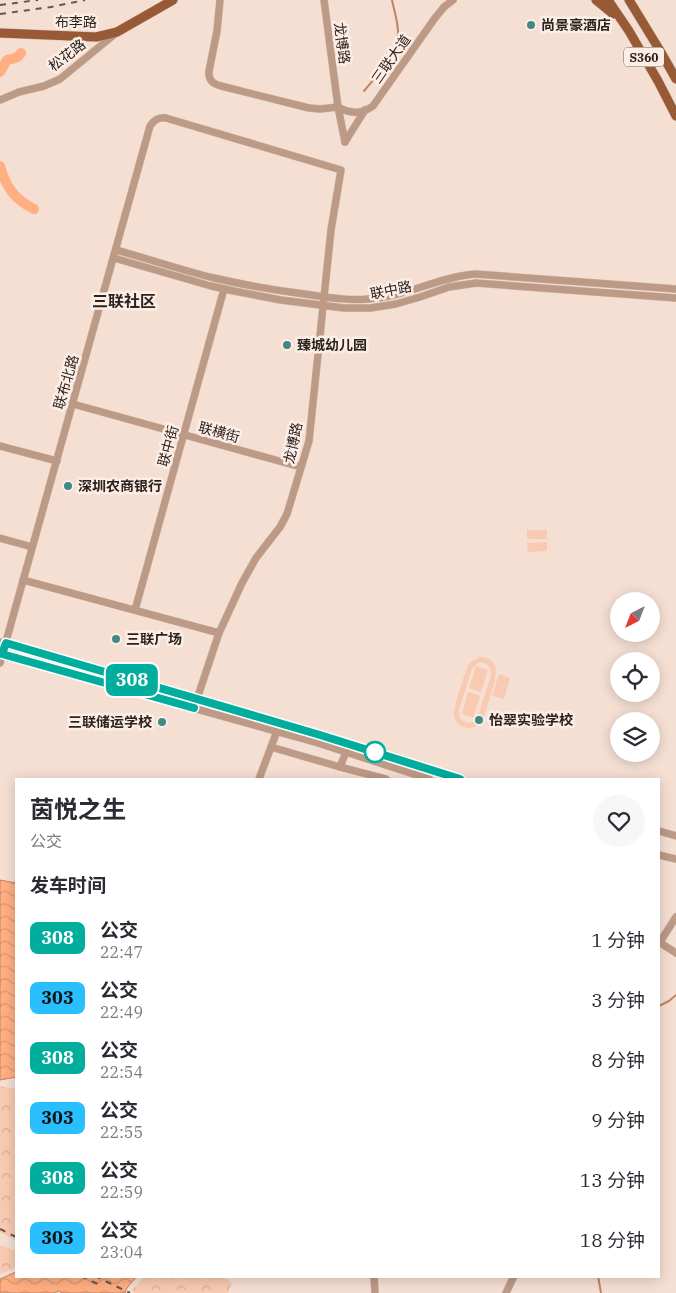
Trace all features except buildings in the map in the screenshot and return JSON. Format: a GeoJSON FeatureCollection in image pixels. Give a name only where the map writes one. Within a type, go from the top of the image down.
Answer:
{"type":"FeatureCollection","features":[{"type":"Feature","properties":{"kind":"main road","name":"布李路"},"geometry":{"type":"LineString","coordinates":[[0,33],[96,38],[117,32],[173,0]]}},
{"type":"Feature","properties":{"kind":"main road"},"geometry":{"type":"LineString","coordinates":[[596,0],[626,27]]}},
{"type":"Feature","properties":{"kind":"main road","name":"S360"},"geometry":{"type":"LineString","coordinates":[[608,0],[658,81],[676,116]]}},
{"type":"Feature","properties":{"kind":"main road","name":"S360"},"geometry":{"type":"LineString","coordinates":[[629,0],[676,79]]}},
{"type":"Feature","properties":{"kind":"street"},"geometry":{"type":"LineString","coordinates":[[220,0],[217,31],[208,77],[211,82],[309,108],[338,107],[351,112],[365,110]]}},
{"type":"Feature","properties":{"kind":"street","name":"龙博路"},"geometry":{"type":"LineString","coordinates":[[324,0],[338,107],[345,142],[365,110]]}},
{"type":"Feature","properties":{"kind":"street","name":"三联大道"},"geometry":{"type":"LineString","coordinates":[[365,110],[376,102],[435,18],[453,0]]}},
{"type":"Feature","properties":{"kind":"street","name":"松花路"},"geometry":{"type":"LineString","coordinates":[[0,100],[60,79],[117,32]]}},
{"type":"Feature","properties":{"kind":"street","name":"龙博路"},"geometry":{"type":"LineString","coordinates":[[166,118],[341,170],[333,213],[309,441],[284,520],[246,574],[219,633],[197,699]]}},
{"type":"Feature","properties":{"kind":"street","name":"联布北路"},"geometry":{"type":"LineString","coordinates":[[0,663],[3,642],[23,580],[150,126],[156,119],[166,118]]}},
{"type":"Feature","properties":{"kind":"street","name":"联中路"},"geometry":{"type":"LineString","coordinates":[[116,250],[220,280],[259,288],[351,300],[382,298],[406,293],[447,278],[475,274],[676,290]]}},
{"type":"Feature","properties":{"kind":"street","name":"联中路"},"geometry":{"type":"LineString","coordinates":[[114,258],[224,289],[257,296],[344,308],[383,306],[408,301],[449,286],[476,283],[676,298]]}},
{"type":"Feature","properties":{"kind":"street","name":"联中街"},"geometry":{"type":"LineString","coordinates":[[135,610],[224,289]]}},
{"type":"Feature","properties":{"kind":"street","name":"联横街"},"geometry":{"type":"LineString","coordinates":[[72,404],[301,467]]}},
{"type":"Feature","properties":{"kind":"street"},"geometry":{"type":"LineString","coordinates":[[0,446],[56,461]]}},
{"type":"Feature","properties":{"kind":"street"},"geometry":{"type":"LineString","coordinates":[[0,538],[32,547]]}},
{"type":"Feature","properties":{"kind":"street"},"geometry":{"type":"LineString","coordinates":[[23,580],[219,633]]}},
{"type":"Feature","properties":{"kind":"street"},"geometry":{"type":"LineString","coordinates":[[3,642],[320,735],[457,778]]}},
{"type":"Feature","properties":{"kind":"street"},"geometry":{"type":"LineString","coordinates":[[1,654],[277,731],[428,778]]}},
{"type":"Feature","properties":{"kind":"street"},"geometry":{"type":"LineString","coordinates":[[259,778],[277,731]]}},
{"type":"Feature","properties":{"kind":"street"},"geometry":{"type":"LineString","coordinates":[[271,747],[382,778]]}},
{"type":"Feature","properties":{"kind":"street"},"geometry":{"type":"LineString","coordinates":[[340,767],[346,752]]}},
{"type":"Feature","properties":{"kind":"street"},"geometry":{"type":"LineString","coordinates":[[432,778],[437,772]]}},
{"type":"Feature","properties":{"kind":"street"},"geometry":{"type":"LineString","coordinates":[[660,831],[676,836]]}},
{"type":"Feature","properties":{"kind":"street"},"geometry":{"type":"LineString","coordinates":[[660,855],[676,859]]}},
{"type":"Feature","properties":{"kind":"street"},"geometry":{"type":"LineString","coordinates":[[660,941],[676,917]]}},
{"type":"Feature","properties":{"kind":"street"},"geometry":{"type":"LineString","coordinates":[[660,943],[676,953]]}},
{"type":"Feature","properties":{"kind":"street"},"geometry":{"type":"LineString","coordinates":[[374,1278],[376,1293]]}},
{"type":"Feature","properties":{"kind":"street"},"geometry":{"type":"LineString","coordinates":[[506,1293],[513,1278]]}},
{"type":"Feature","properties":{"kind":"green space"},"geometry":{"type":"Polygon","coordinates":[[[527,530],[547,530],[547,539],[527,539],[527,530]]]}},
{"type":"Feature","properties":{"kind":"green space"},"geometry":{"type":"Polygon","coordinates":[[[547,542],[547,551],[528,552],[527,543],[547,542]]]}},
{"type":"Feature","properties":{"kind":"green space"},"geometry":{"type":"Polygon","coordinates":[[[480,657],[488,659],[493,662],[496,674],[482,720],[476,726],[467,728],[456,721],[454,712],[465,674],[472,661],[480,657]],[[478,663],[472,669],[459,710],[460,719],[467,723],[477,719],[491,675],[489,667],[478,663]]]}},
{"type":"Feature","properties":{"kind":"green space"},"geometry":{"type":"Polygon","coordinates":[[[476,666],[488,670],[481,692],[469,688],[476,666]]]}},
{"type":"Feature","properties":{"kind":"green space"},"geometry":{"type":"Polygon","coordinates":[[[499,674],[510,678],[504,699],[492,696],[499,674]]]}},
{"type":"Feature","properties":{"kind":"green space"},"geometry":{"type":"Polygon","coordinates":[[[468,692],[480,696],[473,718],[462,714],[468,692]]]}},
{"type":"Feature","properties":{"kind":"green space"},"geometry":{"type":"Polygon","coordinates":[[[0,1086],[15,1089],[15,1240],[0,1232],[0,1086]]]}},
{"type":"Feature","properties":{"kind":"green space"},"geometry":{"type":"Polygon","coordinates":[[[0,1245],[15,1251],[15,1267],[0,1274],[0,1245]]]}},
{"type":"Feature","properties":{"kind":"green space"},"geometry":{"type":"Polygon","coordinates":[[[143,1278],[223,1278],[232,1282],[228,1293],[135,1293],[131,1291],[143,1278]]]}},
{"type":"Feature","properties":{"kind":"water"},"geometry":{"type":"Polygon","coordinates":[[[0,880],[15,883],[15,1077],[0,1080],[0,880]]]}},
{"type":"Feature","properties":{"kind":"water"},"geometry":{"type":"Polygon","coordinates":[[[15,1272],[15,1278],[135,1278],[125,1293],[61,1293],[60,1291],[53,1293],[0,1293],[0,1279],[15,1272]]]}},
{"type":"Feature","properties":{"kind":"waterway"},"geometry":{"type":"LineString","coordinates":[[364,91],[386,63],[397,39],[397,24],[392,0]]}},
{"type":"Feature","properties":{"kind":"waterway"},"geometry":{"type":"LineString","coordinates":[[0,72],[7,60],[16,58],[21,53]]}},
{"type":"Feature","properties":{"kind":"waterway"},"geometry":{"type":"LineString","coordinates":[[0,166],[12,192],[21,201],[34,209]]}},
{"type":"Feature","properties":{"kind":"waterway"},"geometry":{"type":"LineString","coordinates":[[660,1006],[676,995]]}},
{"type":"Feature","properties":{"kind":"waterway"},"geometry":{"type":"LineString","coordinates":[[598,1278],[601,1293]]}},
{"type":"Feature","properties":{"kind":"railway"},"geometry":{"type":"LineString","coordinates":[[0,5],[38,0]]}},
{"type":"Feature","properties":{"kind":"railway"},"geometry":{"type":"LineString","coordinates":[[0,14],[85,0]]}},
{"type":"Feature","properties":{"kind":"railway"},"geometry":{"type":"LineString","coordinates":[[0,1229],[15,1236]]}},
{"type":"Feature","properties":{"kind":"railway"},"geometry":{"type":"LineString","coordinates":[[85,1278],[102,1286]]}},
{"type":"Feature","properties":{"kind":"railway"},"geometry":{"type":"LineString","coordinates":[[99,1278],[130,1293]]}},
{"type":"Feature","properties":{"kind":"bus line","name":"308"},"geometry":{"type":"LineString","coordinates":[[194,708],[2,654],[6,643],[320,735],[457,778]]}},
{"type":"Feature","properties":{"kind":"place","name":"尚景豪酒店"},"geometry":{"type":"Point","coordinates":[531,25]}},
{"type":"Feature","properties":{"kind":"place","name":"臻城幼儿园"},"geometry":{"type":"Point","coordinates":[287,345]}},
{"type":"Feature","properties":{"kind":"place","name":"深圳农商银行"},"geometry":{"type":"Point","coordinates":[68,486]}},
{"type":"Feature","properties":{"kind":"place","name":"三联广场"},"geometry":{"type":"Point","coordinates":[116,639]}},
{"type":"Feature","properties":{"kind":"place","name":"怡翠实验学校"},"geometry":{"type":"Point","coordinates":[479,720]}},
{"type":"Feature","properties":{"kind":"place","name":"三联储运学校"},"geometry":{"type":"Point","coordinates":[162,722]}},
{"type":"Feature","properties":{"kind":"district","name":"三联社区"},"geometry":{"type":"Point","coordinates":[124,301]}}]}
